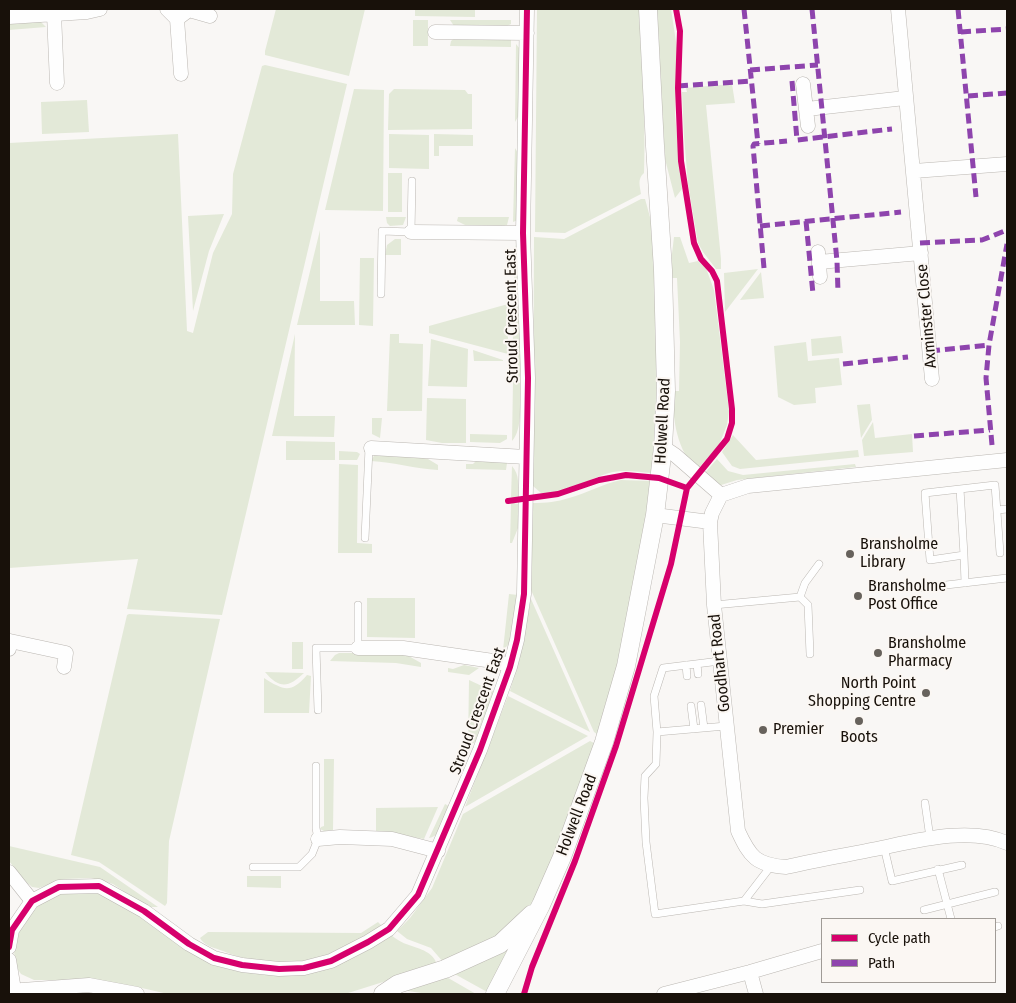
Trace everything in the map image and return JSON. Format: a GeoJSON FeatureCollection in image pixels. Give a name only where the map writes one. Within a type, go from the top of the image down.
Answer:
{"type":"FeatureCollection","features":[{"type":"Feature","properties":{"kind":"street"},"geometry":{"type":"LineString","coordinates":[[9,17],[87,12],[100,9]]}},
{"type":"Feature","properties":{"kind":"street"},"geometry":{"type":"LineString","coordinates":[[167,9],[177,20],[181,74]]}},
{"type":"Feature","properties":{"kind":"street","name":"Stroud Crescent East"},"geometry":{"type":"LineString","coordinates":[[9,947],[12,930],[32,901],[60,887],[99,886],[144,912],[188,944],[214,958],[242,965],[279,969],[304,968],[331,962],[389,929],[418,895],[480,750],[510,667],[517,640],[524,594],[528,378],[524,233],[527,9]]}},
{"type":"Feature","properties":{"kind":"street","name":"Holwell Road"},"geometry":{"type":"LineString","coordinates":[[495,994],[541,905],[562,857],[604,742],[626,666],[654,515],[663,447],[666,392],[663,270],[648,9]]}},
{"type":"Feature","properties":{"kind":"street","name":"Axminster Close"},"geometry":{"type":"LineString","coordinates":[[902,9],[898,9],[905,98],[914,172],[932,379]]}},
{"type":"Feature","properties":{"kind":"street"},"geometry":{"type":"LineString","coordinates":[[177,20],[189,10],[210,16]]}},
{"type":"Feature","properties":{"kind":"street"},"geometry":{"type":"LineString","coordinates":[[54,14],[57,83]]}},
{"type":"Feature","properties":{"kind":"street"},"geometry":{"type":"LineString","coordinates":[[435,32],[527,33]]}},
{"type":"Feature","properties":{"kind":"street"},"geometry":{"type":"LineString","coordinates":[[803,84],[808,126]]}},
{"type":"Feature","properties":{"kind":"street"},"geometry":{"type":"LineString","coordinates":[[807,109],[905,98]]}},
{"type":"Feature","properties":{"kind":"street"},"geometry":{"type":"LineString","coordinates":[[914,172],[1007,164]]}},
{"type":"Feature","properties":{"kind":"street","name":"Stroud Crescent East"},"geometry":{"type":"LineString","coordinates":[[411,232],[524,233]]}},
{"type":"Feature","properties":{"kind":"street","name":"Axminster Close"},"geometry":{"type":"LineString","coordinates":[[820,277],[818,257],[921,253]]}},
{"type":"Feature","properties":{"kind":"street"},"geometry":{"type":"LineString","coordinates":[[663,447],[721,495],[748,486],[1007,460]]}},
{"type":"Feature","properties":{"kind":"street"},"geometry":{"type":"LineString","coordinates":[[367,448],[526,457]]}},
{"type":"Feature","properties":{"kind":"street","name":"Goodhart Road"},"geometry":{"type":"LineString","coordinates":[[721,495],[712,513],[710,522],[714,605],[738,831],[747,852],[761,862],[771,866]]}},
{"type":"Feature","properties":{"kind":"street"},"geometry":{"type":"LineString","coordinates":[[654,515],[710,522]]}},
{"type":"Feature","properties":{"kind":"street"},"geometry":{"type":"LineString","coordinates":[[9,649],[10,641],[66,653],[64,668]]}},
{"type":"Feature","properties":{"kind":"street","name":"Stroud Crescent East"},"geometry":{"type":"LineString","coordinates":[[358,648],[402,648],[500,662],[510,667]]}},
{"type":"Feature","properties":{"kind":"street"},"geometry":{"type":"LineString","coordinates":[[771,866],[786,867],[930,838],[969,835],[996,838],[1007,842]]}},
{"type":"Feature","properties":{"kind":"street"},"geometry":{"type":"LineString","coordinates":[[318,839],[340,837],[392,839],[438,851]]}},
{"type":"Feature","properties":{"kind":"street"},"geometry":{"type":"LineString","coordinates":[[9,872],[32,901]]}},
{"type":"Feature","properties":{"kind":"street","name":"Holwell Road"},"geometry":{"type":"LineString","coordinates":[[382,994],[398,984],[445,969],[500,944],[541,905]]}},
{"type":"Feature","properties":{"kind":"street"},"geometry":{"type":"LineString","coordinates":[[664,994],[821,951]]}},
{"type":"Feature","properties":{"kind":"street"},"geometry":{"type":"LineString","coordinates":[[9,960],[11,991],[89,985],[116,992],[137,994]]}},
{"type":"Feature","properties":{"kind":"street"},"geometry":{"type":"LineString","coordinates":[[750,972],[756,994]]}},
{"type":"Feature","properties":{"kind":"lane"},"geometry":{"type":"LineString","coordinates":[[411,232],[412,181]]}},
{"type":"Feature","properties":{"kind":"lane","name":"Stroud Crescent East"},"geometry":{"type":"LineString","coordinates":[[381,294],[382,231],[411,232]]}},
{"type":"Feature","properties":{"kind":"lane"},"geometry":{"type":"LineString","coordinates":[[365,538],[367,448]]}},
{"type":"Feature","properties":{"kind":"lane"},"geometry":{"type":"LineString","coordinates":[[964,555],[930,560],[925,493],[995,485],[1000,553]]}},
{"type":"Feature","properties":{"kind":"lane"},"geometry":{"type":"LineString","coordinates":[[960,488],[965,583]]}},
{"type":"Feature","properties":{"kind":"lane"},"geometry":{"type":"LineString","coordinates":[[997,510],[1007,509]]}},
{"type":"Feature","properties":{"kind":"lane"},"geometry":{"type":"LineString","coordinates":[[800,596],[805,583],[819,564]]}},
{"type":"Feature","properties":{"kind":"lane"},"geometry":{"type":"LineString","coordinates":[[920,588],[1007,578]]}},
{"type":"Feature","properties":{"kind":"lane"},"geometry":{"type":"LineString","coordinates":[[714,605],[800,596]]}},
{"type":"Feature","properties":{"kind":"lane"},"geometry":{"type":"LineString","coordinates":[[800,596],[808,605],[810,654]]}},
{"type":"Feature","properties":{"kind":"lane"},"geometry":{"type":"LineString","coordinates":[[358,605],[358,648]]}},
{"type":"Feature","properties":{"kind":"lane","name":"Stroud Crescent East"},"geometry":{"type":"LineString","coordinates":[[318,710],[316,648],[358,648]]}},
{"type":"Feature","properties":{"kind":"lane"},"geometry":{"type":"LineString","coordinates":[[720,661],[663,668],[654,696],[657,732],[656,764],[645,776],[644,798],[646,842],[655,914],[744,901],[762,904],[860,890]]}},
{"type":"Feature","properties":{"kind":"lane"},"geometry":{"type":"LineString","coordinates":[[697,664],[698,674]]}},
{"type":"Feature","properties":{"kind":"lane"},"geometry":{"type":"LineString","coordinates":[[686,665],[687,676]]}},
{"type":"Feature","properties":{"kind":"lane"},"geometry":{"type":"LineString","coordinates":[[701,705],[704,728]]}},
{"type":"Feature","properties":{"kind":"lane"},"geometry":{"type":"LineString","coordinates":[[690,706],[694,729]]}},
{"type":"Feature","properties":{"kind":"lane"},"geometry":{"type":"LineString","coordinates":[[657,732],[726,726]]}},
{"type":"Feature","properties":{"kind":"lane"},"geometry":{"type":"LineString","coordinates":[[254,868],[299,867],[312,854],[318,839],[316,828],[316,766]]}},
{"type":"Feature","properties":{"kind":"lane"},"geometry":{"type":"LineString","coordinates":[[925,803],[930,838]]}},
{"type":"Feature","properties":{"kind":"lane"},"geometry":{"type":"LineString","coordinates":[[884,847],[892,881],[962,865]]}},
{"type":"Feature","properties":{"kind":"lane"},"geometry":{"type":"LineString","coordinates":[[744,901],[771,866]]}},
{"type":"Feature","properties":{"kind":"lane"},"geometry":{"type":"LineString","coordinates":[[938,870],[951,918]]}},
{"type":"Feature","properties":{"kind":"lane"},"geometry":{"type":"LineString","coordinates":[[924,910],[995,892]]}},
{"type":"Feature","properties":{"kind":"green space"},"geometry":{"type":"Polygon","coordinates":[[[276,9],[365,9],[349,76],[265,55],[276,9]]]}},
{"type":"Feature","properties":{"kind":"green space"},"geometry":{"type":"Polygon","coordinates":[[[415,9],[475,9],[475,17],[415,16],[415,9]]]}},
{"type":"Feature","properties":{"kind":"green space"},"geometry":{"type":"Polygon","coordinates":[[[537,9],[639,9],[644,132],[644,173],[640,178],[641,194],[565,233],[535,232],[537,9]]]}},
{"type":"Feature","properties":{"kind":"green space"},"geometry":{"type":"Polygon","coordinates":[[[655,9],[671,9],[677,48],[675,115],[682,189],[675,198],[665,159],[655,9]]]}},
{"type":"Feature","properties":{"kind":"green space"},"geometry":{"type":"Polygon","coordinates":[[[413,20],[428,20],[428,46],[413,46],[413,20]]]}},
{"type":"Feature","properties":{"kind":"green space"},"geometry":{"type":"Polygon","coordinates":[[[450,20],[511,20],[511,24],[507,26],[454,26],[450,20]]]}},
{"type":"Feature","properties":{"kind":"green space"},"geometry":{"type":"Polygon","coordinates":[[[40,21],[46,27],[9,30],[9,23],[40,21]]]}},
{"type":"Feature","properties":{"kind":"green space"},"geometry":{"type":"Polygon","coordinates":[[[456,37],[508,38],[511,40],[511,47],[450,46],[451,41],[456,37]]]}},
{"type":"Feature","properties":{"kind":"green space"},"geometry":{"type":"Polygon","coordinates":[[[516,44],[520,49],[522,110],[515,122],[516,44]]]}},
{"type":"Feature","properties":{"kind":"green space"},"geometry":{"type":"Polygon","coordinates":[[[265,65],[347,84],[222,615],[127,609],[138,559],[9,568],[9,143],[178,134],[187,331],[193,333],[213,253],[232,214],[233,174],[262,66],[265,65]]]}},
{"type":"Feature","properties":{"kind":"green space"},"geometry":{"type":"Polygon","coordinates":[[[732,84],[735,103],[706,105],[721,259],[721,269],[716,269],[698,243],[688,184],[682,92],[687,92],[686,88],[732,84]]]}},
{"type":"Feature","properties":{"kind":"green space"},"geometry":{"type":"Polygon","coordinates":[[[354,89],[384,90],[383,211],[325,210],[354,89]]]}},
{"type":"Feature","properties":{"kind":"green space"},"geometry":{"type":"Polygon","coordinates":[[[394,89],[465,90],[468,94],[472,94],[472,129],[388,130],[389,94],[394,89]]]}},
{"type":"Feature","properties":{"kind":"green space"},"geometry":{"type":"Polygon","coordinates":[[[87,100],[89,132],[42,134],[41,102],[87,100]]]}},
{"type":"Feature","properties":{"kind":"green space"},"geometry":{"type":"Polygon","coordinates":[[[389,134],[429,135],[429,169],[389,168],[389,134]]]}},
{"type":"Feature","properties":{"kind":"green space"},"geometry":{"type":"Polygon","coordinates":[[[434,134],[473,135],[473,146],[439,146],[439,156],[434,156],[434,134]]]}},
{"type":"Feature","properties":{"kind":"green space"},"geometry":{"type":"Polygon","coordinates":[[[515,148],[518,153],[518,220],[513,222],[515,148]]]}},
{"type":"Feature","properties":{"kind":"green space"},"geometry":{"type":"Polygon","coordinates":[[[388,173],[402,173],[402,212],[388,212],[388,173]]]}},
{"type":"Feature","properties":{"kind":"green space"},"geometry":{"type":"Polygon","coordinates":[[[641,199],[645,199],[655,235],[658,361],[652,473],[614,472],[567,490],[541,493],[533,486],[534,237],[564,239],[641,199]]]}},
{"type":"Feature","properties":{"kind":"green space"},"geometry":{"type":"Polygon","coordinates":[[[224,214],[209,251],[193,311],[188,216],[224,214]]]}},
{"type":"Feature","properties":{"kind":"green space"},"geometry":{"type":"Polygon","coordinates":[[[386,217],[406,217],[403,225],[390,226],[387,223],[386,217]]]}},
{"type":"Feature","properties":{"kind":"green space"},"geometry":{"type":"Polygon","coordinates":[[[458,217],[509,217],[507,225],[467,226],[457,221],[458,217]]]}},
{"type":"Feature","properties":{"kind":"green space"},"geometry":{"type":"Polygon","coordinates":[[[320,230],[320,301],[354,301],[355,325],[297,325],[320,230]]]}},
{"type":"Feature","properties":{"kind":"green space"},"geometry":{"type":"Polygon","coordinates":[[[674,237],[680,237],[689,263],[698,261],[706,268],[714,290],[729,411],[727,425],[719,445],[697,470],[680,444],[675,423],[673,391],[679,391],[680,342],[677,278],[671,278],[674,237]]]}},
{"type":"Feature","properties":{"kind":"green space"},"geometry":{"type":"Polygon","coordinates":[[[395,239],[401,239],[401,255],[385,255],[387,245],[395,239]]]}},
{"type":"Feature","properties":{"kind":"green space"},"geometry":{"type":"Polygon","coordinates":[[[515,245],[521,260],[520,377],[512,377],[515,245]]]}},
{"type":"Feature","properties":{"kind":"green space"},"geometry":{"type":"Polygon","coordinates":[[[360,258],[374,258],[373,326],[359,325],[360,258]]]}},
{"type":"Feature","properties":{"kind":"green space"},"geometry":{"type":"Polygon","coordinates":[[[758,269],[725,312],[724,273],[758,269]]]}},
{"type":"Feature","properties":{"kind":"green space"},"geometry":{"type":"Polygon","coordinates":[[[761,272],[764,298],[740,300],[761,272]]]}},
{"type":"Feature","properties":{"kind":"green space"},"geometry":{"type":"Polygon","coordinates":[[[508,304],[508,354],[429,333],[429,326],[508,304]]]}},
{"type":"Feature","properties":{"kind":"green space"},"geometry":{"type":"Polygon","coordinates":[[[295,334],[294,416],[335,416],[334,437],[272,436],[295,334]]]}},
{"type":"Feature","properties":{"kind":"green space"},"geometry":{"type":"Polygon","coordinates":[[[390,334],[399,334],[399,343],[423,344],[422,411],[387,411],[390,334]]]}},
{"type":"Feature","properties":{"kind":"green space"},"geometry":{"type":"Polygon","coordinates":[[[841,336],[843,353],[812,356],[811,339],[841,336]]]}},
{"type":"Feature","properties":{"kind":"green space"},"geometry":{"type":"Polygon","coordinates":[[[431,339],[468,349],[467,387],[428,386],[431,339]]]}},
{"type":"Feature","properties":{"kind":"green space"},"geometry":{"type":"Polygon","coordinates":[[[806,342],[808,361],[839,358],[842,385],[815,388],[816,403],[794,405],[778,397],[774,346],[806,342]]]}},
{"type":"Feature","properties":{"kind":"green space"},"geometry":{"type":"Polygon","coordinates":[[[473,350],[503,360],[503,361],[474,361],[473,350]]]}},
{"type":"Feature","properties":{"kind":"green space"},"geometry":{"type":"Polygon","coordinates":[[[513,381],[520,383],[520,405],[518,430],[512,441],[513,381]]]}},
{"type":"Feature","properties":{"kind":"green space"},"geometry":{"type":"Polygon","coordinates":[[[427,398],[466,399],[466,443],[442,443],[426,440],[427,398]]]}},
{"type":"Feature","properties":{"kind":"green space"},"geometry":{"type":"Polygon","coordinates":[[[870,404],[872,420],[861,438],[857,405],[870,404]]]}},
{"type":"Feature","properties":{"kind":"green space"},"geometry":{"type":"Polygon","coordinates":[[[372,418],[382,418],[380,438],[372,434],[372,418]]]}},
{"type":"Feature","properties":{"kind":"green space"},"geometry":{"type":"Polygon","coordinates":[[[873,422],[875,438],[912,434],[913,452],[864,456],[862,440],[873,422]]]}},
{"type":"Feature","properties":{"kind":"green space"},"geometry":{"type":"Polygon","coordinates":[[[470,434],[507,435],[507,439],[500,443],[470,442],[470,434]]]}},
{"type":"Feature","properties":{"kind":"green space"},"geometry":{"type":"Polygon","coordinates":[[[733,435],[756,460],[858,450],[859,457],[740,469],[732,466],[722,452],[733,435]]]}},
{"type":"Feature","properties":{"kind":"green space"},"geometry":{"type":"Polygon","coordinates":[[[286,441],[335,442],[335,460],[286,460],[286,441]]]}},
{"type":"Feature","properties":{"kind":"green space"},"geometry":{"type":"Polygon","coordinates":[[[339,451],[357,452],[360,454],[357,460],[339,460],[339,451]]]}},
{"type":"Feature","properties":{"kind":"green space"},"geometry":{"type":"Polygon","coordinates":[[[375,454],[415,456],[428,459],[438,465],[438,470],[371,461],[375,454]]]}},
{"type":"Feature","properties":{"kind":"green space"},"geometry":{"type":"Polygon","coordinates":[[[717,459],[728,471],[743,475],[855,464],[856,467],[737,480],[718,486],[703,475],[717,459]]]}},
{"type":"Feature","properties":{"kind":"green space"},"geometry":{"type":"Polygon","coordinates":[[[477,460],[503,460],[507,463],[506,470],[466,469],[466,464],[473,464],[477,460]]]}},
{"type":"Feature","properties":{"kind":"green space"},"geometry":{"type":"Polygon","coordinates":[[[339,464],[358,465],[357,543],[372,544],[372,553],[338,553],[339,464]]]}},
{"type":"Feature","properties":{"kind":"green space"},"geometry":{"type":"Polygon","coordinates":[[[512,466],[518,480],[518,497],[514,499],[511,497],[512,466]]]}},
{"type":"Feature","properties":{"kind":"green space"},"geometry":{"type":"Polygon","coordinates":[[[621,480],[651,481],[628,618],[609,699],[607,699],[597,734],[594,732],[531,590],[532,513],[533,503],[565,499],[621,480]]]}},
{"type":"Feature","properties":{"kind":"green space"},"geometry":{"type":"Polygon","coordinates":[[[511,504],[518,504],[518,528],[512,543],[510,543],[511,504]]]}},
{"type":"Feature","properties":{"kind":"green space"},"geometry":{"type":"Polygon","coordinates":[[[509,594],[518,595],[510,640],[503,650],[509,594]]]}},
{"type":"Feature","properties":{"kind":"green space"},"geometry":{"type":"Polygon","coordinates":[[[367,598],[415,598],[415,638],[367,637],[367,598]]]}},
{"type":"Feature","properties":{"kind":"green space"},"geometry":{"type":"Polygon","coordinates":[[[531,599],[590,732],[510,691],[521,652],[531,599]]]}},
{"type":"Feature","properties":{"kind":"green space"},"geometry":{"type":"Polygon","coordinates":[[[127,615],[220,619],[169,841],[167,903],[165,906],[99,862],[71,855],[127,615]]]}},
{"type":"Feature","properties":{"kind":"green space"},"geometry":{"type":"Polygon","coordinates":[[[292,642],[303,642],[303,669],[292,669],[292,642]]]}},
{"type":"Feature","properties":{"kind":"green space"},"geometry":{"type":"Polygon","coordinates":[[[339,653],[400,653],[421,663],[421,667],[396,663],[330,661],[339,653]]]}},
{"type":"Feature","properties":{"kind":"green space"},"geometry":{"type":"Polygon","coordinates":[[[464,665],[479,668],[469,675],[448,672],[448,668],[453,669],[464,665]]]}},
{"type":"Feature","properties":{"kind":"green space"},"geometry":{"type":"Polygon","coordinates":[[[265,672],[304,673],[289,684],[280,684],[270,678],[265,672]]]}},
{"type":"Feature","properties":{"kind":"green space"},"geometry":{"type":"Polygon","coordinates":[[[307,675],[311,676],[309,713],[264,713],[264,678],[276,685],[287,688],[296,685],[307,675]]]}},
{"type":"Feature","properties":{"kind":"green space"},"geometry":{"type":"Polygon","coordinates":[[[469,680],[497,693],[478,740],[468,747],[469,680]]]}},
{"type":"Feature","properties":{"kind":"green space"},"geometry":{"type":"Polygon","coordinates":[[[508,696],[588,736],[465,807],[508,696]]]}},
{"type":"Feature","properties":{"kind":"green space"},"geometry":{"type":"Polygon","coordinates":[[[590,741],[594,743],[571,812],[537,894],[532,903],[506,933],[444,963],[431,948],[407,939],[397,931],[410,918],[432,888],[463,814],[590,741]]]}},
{"type":"Feature","properties":{"kind":"green space"},"geometry":{"type":"Polygon","coordinates":[[[324,759],[334,759],[333,830],[324,831],[320,829],[324,826],[324,759]]]}},
{"type":"Feature","properties":{"kind":"green space"},"geometry":{"type":"Polygon","coordinates":[[[445,804],[451,807],[445,821],[437,834],[429,838],[445,804]]]}},
{"type":"Feature","properties":{"kind":"green space"},"geometry":{"type":"Polygon","coordinates":[[[438,807],[424,839],[376,831],[376,808],[438,807]]]}},
{"type":"Feature","properties":{"kind":"green space"},"geometry":{"type":"Polygon","coordinates":[[[9,846],[100,867],[158,907],[147,907],[113,884],[91,878],[64,879],[39,888],[32,887],[9,861],[9,846]]]}},
{"type":"Feature","properties":{"kind":"green space"},"geometry":{"type":"Polygon","coordinates":[[[247,876],[281,876],[281,888],[247,887],[247,876]]]}},
{"type":"Feature","properties":{"kind":"green space"},"geometry":{"type":"Polygon","coordinates":[[[95,891],[157,928],[242,971],[283,976],[320,970],[356,956],[391,935],[430,954],[437,965],[345,994],[168,994],[95,980],[34,980],[21,974],[15,965],[14,949],[19,931],[32,911],[64,892],[95,891]]]}},
{"type":"Feature","properties":{"kind":"green space"},"geometry":{"type":"Polygon","coordinates":[[[378,922],[381,925],[365,937],[328,955],[300,962],[273,963],[247,959],[210,946],[200,938],[208,932],[361,933],[378,922]]]}},
{"type":"Feature","properties":{"kind":"green space"},"geometry":{"type":"Polygon","coordinates":[[[516,937],[505,955],[489,993],[451,972],[516,937]]]}},
{"type":"Feature","properties":{"kind":"green space"},"geometry":{"type":"Polygon","coordinates":[[[443,975],[476,994],[428,994],[408,991],[408,987],[443,975]]]}},
{"type":"Feature","properties":{"kind":"marked path"},"geometry":{"type":"LineString","coordinates":[[744,9],[758,144]]}},
{"type":"Feature","properties":{"kind":"marked path"},"geometry":{"type":"LineString","coordinates":[[812,9],[837,261],[838,292]]}},
{"type":"Feature","properties":{"kind":"marked path"},"geometry":{"type":"LineString","coordinates":[[958,9],[976,197]]}},
{"type":"Feature","properties":{"kind":"marked path"},"geometry":{"type":"LineString","coordinates":[[961,32],[1007,29]]}},
{"type":"Feature","properties":{"kind":"marked path"},"geometry":{"type":"LineString","coordinates":[[750,70],[818,65]]}},
{"type":"Feature","properties":{"kind":"marked path"},"geometry":{"type":"LineString","coordinates":[[678,86],[752,81]]}},
{"type":"Feature","properties":{"kind":"marked path"},"geometry":{"type":"LineString","coordinates":[[792,81],[797,140],[892,129]]}},
{"type":"Feature","properties":{"kind":"marked path"},"geometry":{"type":"LineString","coordinates":[[968,96],[1007,93]]}},
{"type":"Feature","properties":{"kind":"marked path"},"geometry":{"type":"LineString","coordinates":[[764,268],[753,146],[754,144],[787,141]]}},
{"type":"Feature","properties":{"kind":"marked path"},"geometry":{"type":"LineString","coordinates":[[760,226],[901,212]]}},
{"type":"Feature","properties":{"kind":"marked path"},"geometry":{"type":"LineString","coordinates":[[806,221],[813,294]]}},
{"type":"Feature","properties":{"kind":"marked path"},"geometry":{"type":"LineString","coordinates":[[920,243],[982,240],[1007,230]]}},
{"type":"Feature","properties":{"kind":"marked path"},"geometry":{"type":"LineString","coordinates":[[992,445],[986,378],[989,345],[1007,244]]}},
{"type":"Feature","properties":{"kind":"marked path"},"geometry":{"type":"LineString","coordinates":[[930,351],[989,345]]}},
{"type":"Feature","properties":{"kind":"marked path"},"geometry":{"type":"LineString","coordinates":[[843,364],[908,357]]}},
{"type":"Feature","properties":{"kind":"marked path"},"geometry":{"type":"LineString","coordinates":[[914,436],[990,430]]}},
{"type":"Feature","properties":{"kind":"cycle path"},"geometry":{"type":"LineString","coordinates":[[9,947],[12,930],[32,901],[59,887],[99,886],[144,911],[189,944],[214,958],[242,965],[279,969],[304,968],[331,961],[389,929],[418,895],[480,750],[510,667],[517,640],[524,594],[528,378],[523,233],[527,9]]}},
{"type":"Feature","properties":{"kind":"cycle path"},"geometry":{"type":"LineString","coordinates":[[524,994],[532,967],[575,861],[616,746],[671,564],[687,488],[727,439],[732,423],[717,281],[712,271],[701,259],[694,243],[681,161],[678,88],[680,31],[676,9]]}},
{"type":"Feature","properties":{"kind":"cycle path"},"geometry":{"type":"LineString","coordinates":[[508,501],[558,494],[599,480],[626,475],[659,478],[687,488]]}},
{"type":"Feature","properties":{"kind":"place","name":"Bransholme Library"},"geometry":{"type":"Point","coordinates":[850,554]}},
{"type":"Feature","properties":{"kind":"place","name":"Bransholme Post Office"},"geometry":{"type":"Point","coordinates":[858,596]}},
{"type":"Feature","properties":{"kind":"place","name":"Bransholme Pharmacy"},"geometry":{"type":"Point","coordinates":[878,653]}},
{"type":"Feature","properties":{"kind":"place","name":"North Point Shopping Centre"},"geometry":{"type":"Point","coordinates":[926,693]}},
{"type":"Feature","properties":{"kind":"place","name":"Boots"},"geometry":{"type":"Point","coordinates":[859,721]}},
{"type":"Feature","properties":{"kind":"place","name":"Premier"},"geometry":{"type":"Point","coordinates":[763,730]}}]}
